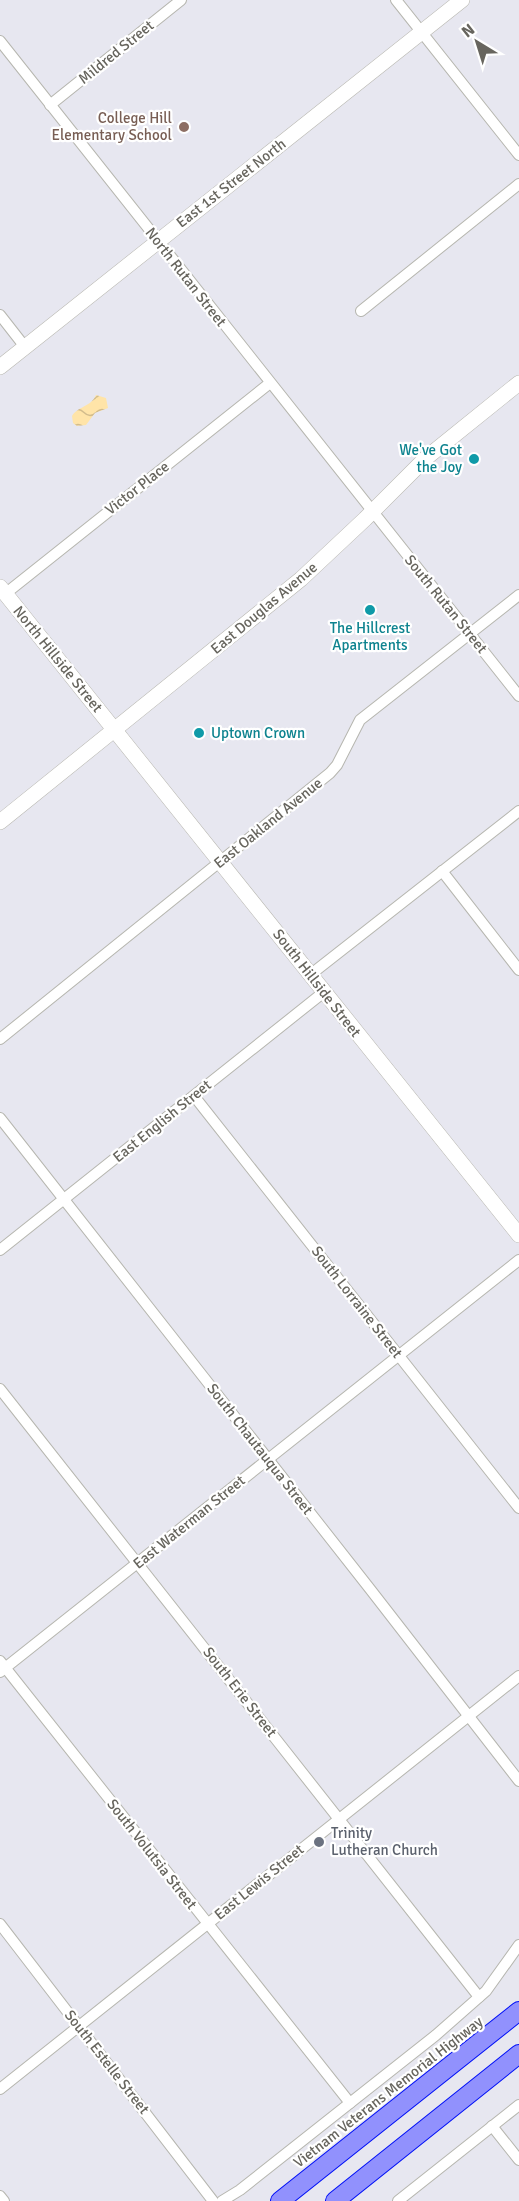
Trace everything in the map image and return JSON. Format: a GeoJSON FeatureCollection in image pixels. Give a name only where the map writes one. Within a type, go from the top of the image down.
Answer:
{"type":"FeatureCollection","features":[{"type":"Feature","properties":{"kind":"highway"},"geometry":{"type":"LineString","coordinates":[[464,2054],[519,2001]]}},
{"type":"Feature","properties":{"kind":"highway","name":"Vietnam Veterans Memorial Highway"},"geometry":{"type":"LineString","coordinates":[[280,2200],[519,2011]]}},
{"type":"Feature","properties":{"kind":"highway"},"geometry":{"type":"LineString","coordinates":[[336,2200],[519,2054]]}},
{"type":"Feature","properties":{"kind":"main road","name":"East 1st Street North"},"geometry":{"type":"LineString","coordinates":[[0,367],[462,0]]}},
{"type":"Feature","properties":{"kind":"main road","name":"East Douglas Avenue"},"geometry":{"type":"LineString","coordinates":[[0,822],[301,579],[426,458],[519,383]]}},
{"type":"Feature","properties":{"kind":"main road","name":"North Hillside Street"},"geometry":{"type":"LineString","coordinates":[[3,590],[115,730]]}},
{"type":"Feature","properties":{"kind":"main road","name":"South Hillside Street"},"geometry":{"type":"LineString","coordinates":[[115,730],[519,1234]]}},
{"type":"Feature","properties":{"kind":"street","name":"Mildred Street"},"geometry":{"type":"LineString","coordinates":[[50,105],[181,0]]}},
{"type":"Feature","properties":{"kind":"street"},"geometry":{"type":"LineString","coordinates":[[396,0],[519,155]]}},
{"type":"Feature","properties":{"kind":"street","name":"North Rutan Street"},"geometry":{"type":"LineString","coordinates":[[0,41],[372,512]]}},
{"type":"Feature","properties":{"kind":"street"},"geometry":{"type":"LineString","coordinates":[[361,311],[519,184]]}},
{"type":"Feature","properties":{"kind":"street"},"geometry":{"type":"LineString","coordinates":[[0,315],[25,347]]}},
{"type":"Feature","properties":{"kind":"street","name":"Victor Place"},"geometry":{"type":"LineString","coordinates":[[3,590],[270,383]]}},
{"type":"Feature","properties":{"kind":"street","name":"South Rutan Street"},"geometry":{"type":"LineString","coordinates":[[372,512],[519,696]]}},
{"type":"Feature","properties":{"kind":"street","name":"East Oakland Avenue"},"geometry":{"type":"LineString","coordinates":[[0,1039],[330,773],[337,765],[360,720],[519,595]]}},
{"type":"Feature","properties":{"kind":"street"},"geometry":{"type":"LineString","coordinates":[[310,975],[519,811]]}},
{"type":"Feature","properties":{"kind":"street"},"geometry":{"type":"LineString","coordinates":[[442,871],[519,970]]}},
{"type":"Feature","properties":{"kind":"street","name":"East English Street"},"geometry":{"type":"LineString","coordinates":[[0,1250],[324,992]]}},
{"type":"Feature","properties":{"kind":"street","name":"South Lorraine Street"},"geometry":{"type":"LineString","coordinates":[[194,1096],[519,1508]]}},
{"type":"Feature","properties":{"kind":"street","name":"South Chautauqua Street"},"geometry":{"type":"LineString","coordinates":[[0,1118],[519,1781]]}},
{"type":"Feature","properties":{"kind":"street","name":"East Waterman Street"},"geometry":{"type":"LineString","coordinates":[[2,1667],[138,1563],[519,1260]]}},
{"type":"Feature","properties":{"kind":"street","name":"South Erie Street"},"geometry":{"type":"LineString","coordinates":[[0,1389],[479,1997]]}},
{"type":"Feature","properties":{"kind":"street","name":"South Volutsia Street"},"geometry":{"type":"LineString","coordinates":[[2,1667],[350,2103]]}},
{"type":"Feature","properties":{"kind":"street","name":"East Lewis Street"},"geometry":{"type":"LineString","coordinates":[[0,2089],[519,1676]]}},
{"type":"Feature","properties":{"kind":"street","name":"South Estelle Street"},"geometry":{"type":"LineString","coordinates":[[0,1924],[213,2201]]}},
{"type":"Feature","properties":{"kind":"street"},"geometry":{"type":"LineString","coordinates":[[222,2201],[240,2190],[436,2035],[486,1990],[519,1945]]}},
{"type":"Feature","properties":{"kind":"street"},"geometry":{"type":"LineString","coordinates":[[398,2201],[519,2105]]}},
{"type":"Feature","properties":{"kind":"street"},"geometry":{"type":"LineString","coordinates":[[492,2126],[519,2160]]}},
{"type":"Feature","properties":{"kind":"street"},"geometry":{"type":"LineString","coordinates":[[0,2196],[4,2201]]}},
{"type":"Feature","properties":{"kind":"water"},"geometry":{"type":"Polygon","coordinates":[[[96,395],[106,398],[108,408],[95,413],[86,425],[77,426],[73,423],[72,416],[91,402],[96,395]]]}},
{"type":"Feature","properties":{"kind":"place","name":"College Hill Elementary School"},"geometry":{"type":"Point","coordinates":[184,127]}},
{"type":"Feature","properties":{"kind":"place","name":"We've Got the Joy"},"geometry":{"type":"Point","coordinates":[474,459]}},
{"type":"Feature","properties":{"kind":"place","name":"The Hillcrest Apartments"},"geometry":{"type":"Point","coordinates":[370,610]}},
{"type":"Feature","properties":{"kind":"place","name":"Uptown Crown"},"geometry":{"type":"Point","coordinates":[199,733]}},
{"type":"Feature","properties":{"kind":"place","name":"Trinity Lutheran Church"},"geometry":{"type":"Point","coordinates":[319,1842]}}]}
